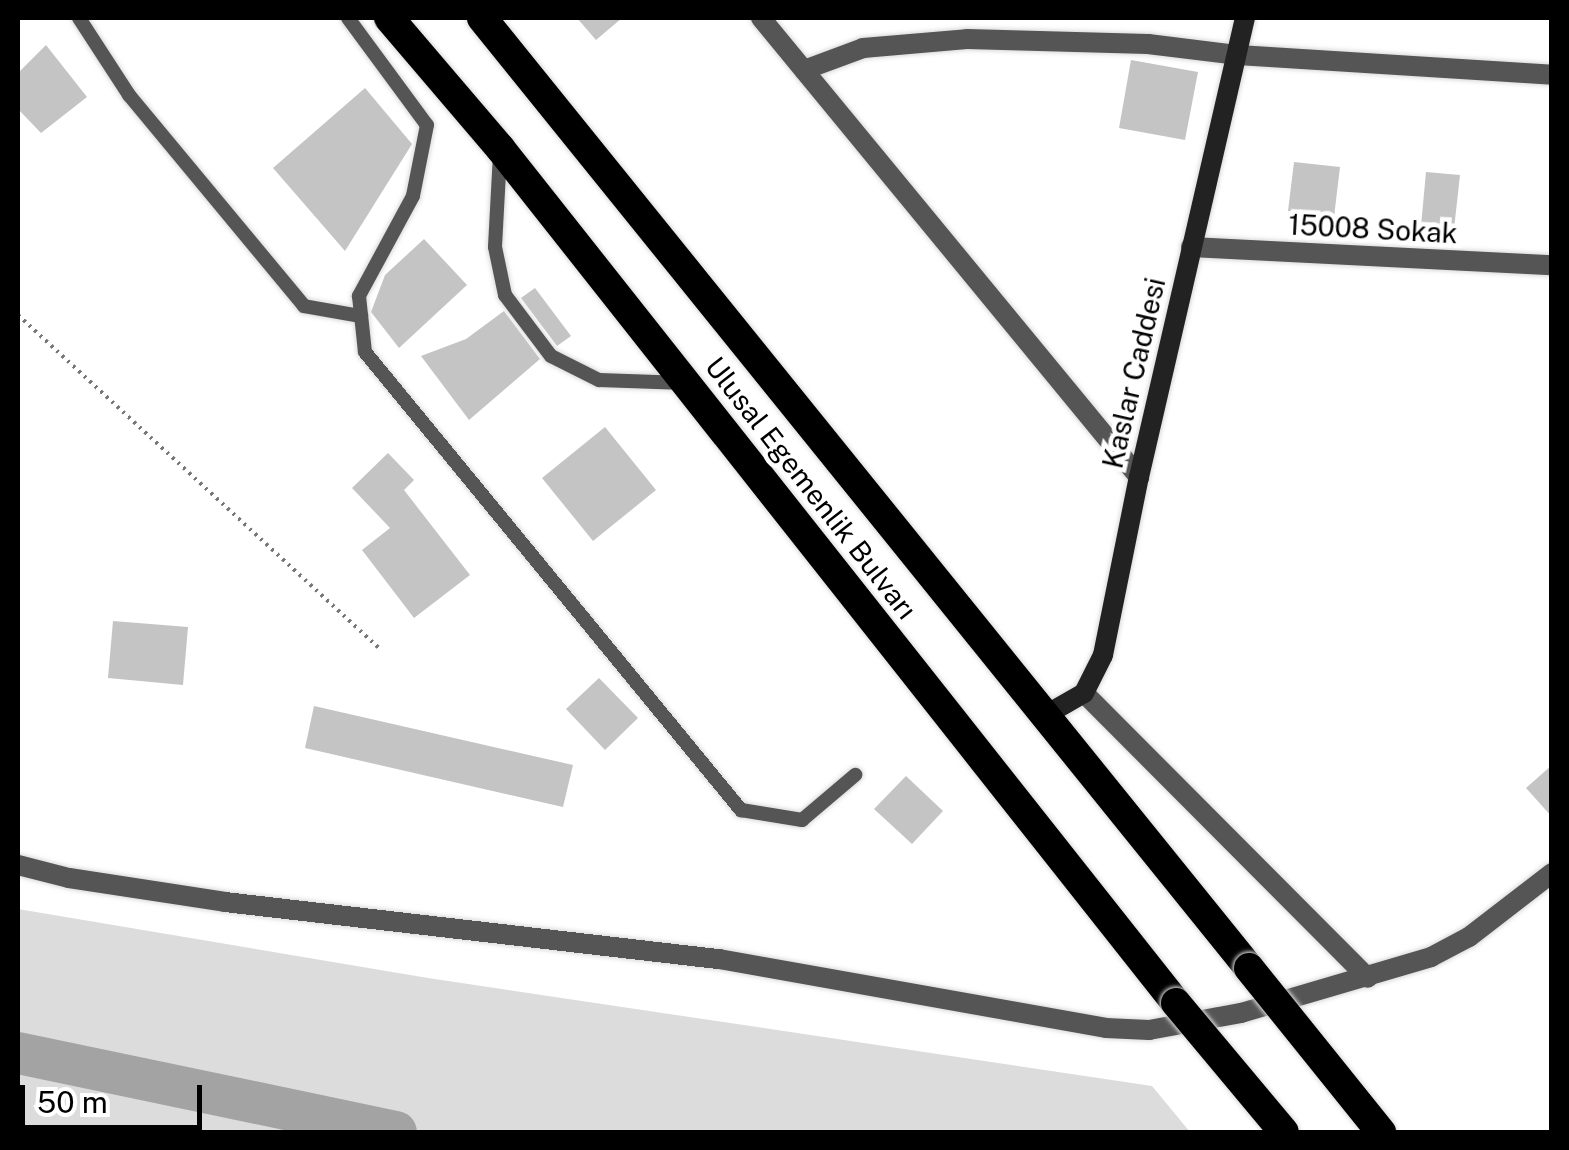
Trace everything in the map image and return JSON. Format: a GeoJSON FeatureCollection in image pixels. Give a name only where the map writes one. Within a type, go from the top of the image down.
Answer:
{"type":"FeatureCollection","features":[{"type":"Feature","properties":{"kind":"highway","name":"Ulusal Egemenlik Bulvarı"},"geometry":{"type":"LineString","coordinates":[[389,18],[500,148],[1176,1003],[1284,1132]]}},
{"type":"Feature","properties":{"kind":"highway","name":"Ulusal Egemenlik Bulvarı"},"geometry":{"type":"LineString","coordinates":[[482,18],[1381,1132]]}},
{"type":"Feature","properties":{"kind":"street"},"geometry":{"type":"LineString","coordinates":[[761,18],[1138,477]]}},
{"type":"Feature","properties":{"kind":"street","name":"Kaslar Caddesi"},"geometry":{"type":"LineString","coordinates":[[1084,693],[1103,654],[1138,477],[1245,18]]}},
{"type":"Feature","properties":{"kind":"street"},"geometry":{"type":"LineString","coordinates":[[804,70],[864,48],[967,39],[1133,43],[1238,55],[1552,75]]}},
{"type":"Feature","properties":{"kind":"street","name":"15008 Sokak"},"geometry":{"type":"LineString","coordinates":[[1191,247],[1552,265]]}},
{"type":"Feature","properties":{"kind":"street"},"geometry":{"type":"LineString","coordinates":[[1044,716],[1084,693],[1368,978]]}},
{"type":"Feature","properties":{"kind":"street"},"geometry":{"type":"LineString","coordinates":[[18,865],[68,878],[225,902],[719,959],[1106,1028],[1189,1024],[1368,978],[1431,957],[1469,937],[1552,873]]}},
{"type":"Feature","properties":{"kind":"lane"},"geometry":{"type":"LineString","coordinates":[[79,18],[129,95],[304,306],[361,316]]}},
{"type":"Feature","properties":{"kind":"lane"},"geometry":{"type":"LineString","coordinates":[[348,18],[427,124],[413,196],[359,296],[365,352],[741,810],[802,820],[855,775]]}},
{"type":"Feature","properties":{"kind":"lane"},"geometry":{"type":"LineString","coordinates":[[500,148],[495,247],[505,295],[550,356],[599,380],[686,383]]}},
{"type":"Feature","properties":{"kind":"path"},"geometry":{"type":"LineString","coordinates":[[18,316],[381,650]]}},
{"type":"Feature","properties":{"kind":"shaded area"},"geometry":{"type":"Polygon","coordinates":[[[18,909],[428,978],[1152,1086],[1190,1132],[18,1132],[18,909]]]}},
{"type":"Feature","properties":{"kind":"building"},"geometry":{"type":"Polygon","coordinates":[[[577,18],[622,18],[596,40],[577,18]]]}},
{"type":"Feature","properties":{"kind":"building"},"geometry":{"type":"Polygon","coordinates":[[[46,45],[87,97],[41,133],[18,109],[18,73],[46,45]]]}},
{"type":"Feature","properties":{"kind":"building"},"geometry":{"type":"Polygon","coordinates":[[[1131,60],[1198,72],[1185,140],[1119,128],[1131,60]]]}},
{"type":"Feature","properties":{"kind":"building"},"geometry":{"type":"Polygon","coordinates":[[[365,88],[412,144],[345,251],[273,168],[365,88]]]}},
{"type":"Feature","properties":{"kind":"building"},"geometry":{"type":"Polygon","coordinates":[[[1294,162],[1340,167],[1334,217],[1288,211],[1294,162]]]}},
{"type":"Feature","properties":{"kind":"building"},"geometry":{"type":"Polygon","coordinates":[[[1426,172],[1460,175],[1454,229],[1421,226],[1426,172]]]}},
{"type":"Feature","properties":{"kind":"building"},"geometry":{"type":"Polygon","coordinates":[[[424,239],[467,285],[399,348],[371,312],[385,275],[424,239]]]}},
{"type":"Feature","properties":{"kind":"building"},"geometry":{"type":"Polygon","coordinates":[[[535,288],[571,336],[557,346],[521,298],[535,288]]]}},
{"type":"Feature","properties":{"kind":"building"},"geometry":{"type":"Polygon","coordinates":[[[504,311],[540,359],[469,420],[421,356],[466,339],[504,311]]]}},
{"type":"Feature","properties":{"kind":"building"},"geometry":{"type":"Polygon","coordinates":[[[605,427],[656,490],[593,541],[542,478],[605,427]]]}},
{"type":"Feature","properties":{"kind":"building"},"geometry":{"type":"Polygon","coordinates":[[[388,453],[414,480],[404,490],[470,575],[414,618],[362,550],[390,528],[352,488],[388,453]]]}},
{"type":"Feature","properties":{"kind":"building"},"geometry":{"type":"Polygon","coordinates":[[[113,621],[188,627],[183,685],[108,678],[113,621]]]}},
{"type":"Feature","properties":{"kind":"building"},"geometry":{"type":"Polygon","coordinates":[[[599,678],[638,718],[605,750],[566,709],[599,678]]]}},
{"type":"Feature","properties":{"kind":"building"},"geometry":{"type":"Polygon","coordinates":[[[314,706],[573,765],[563,807],[305,748],[314,706]]]}},
{"type":"Feature","properties":{"kind":"building"},"geometry":{"type":"Polygon","coordinates":[[[1552,765],[1552,817],[1526,788],[1552,765]]]}},
{"type":"Feature","properties":{"kind":"building"},"geometry":{"type":"Polygon","coordinates":[[[906,776],[943,811],[912,844],[874,809],[906,776]]]}},
{"type":"Feature","properties":{"kind":"waterway"},"geometry":{"type":"LineString","coordinates":[[18,1053],[396,1132]]}}]}
